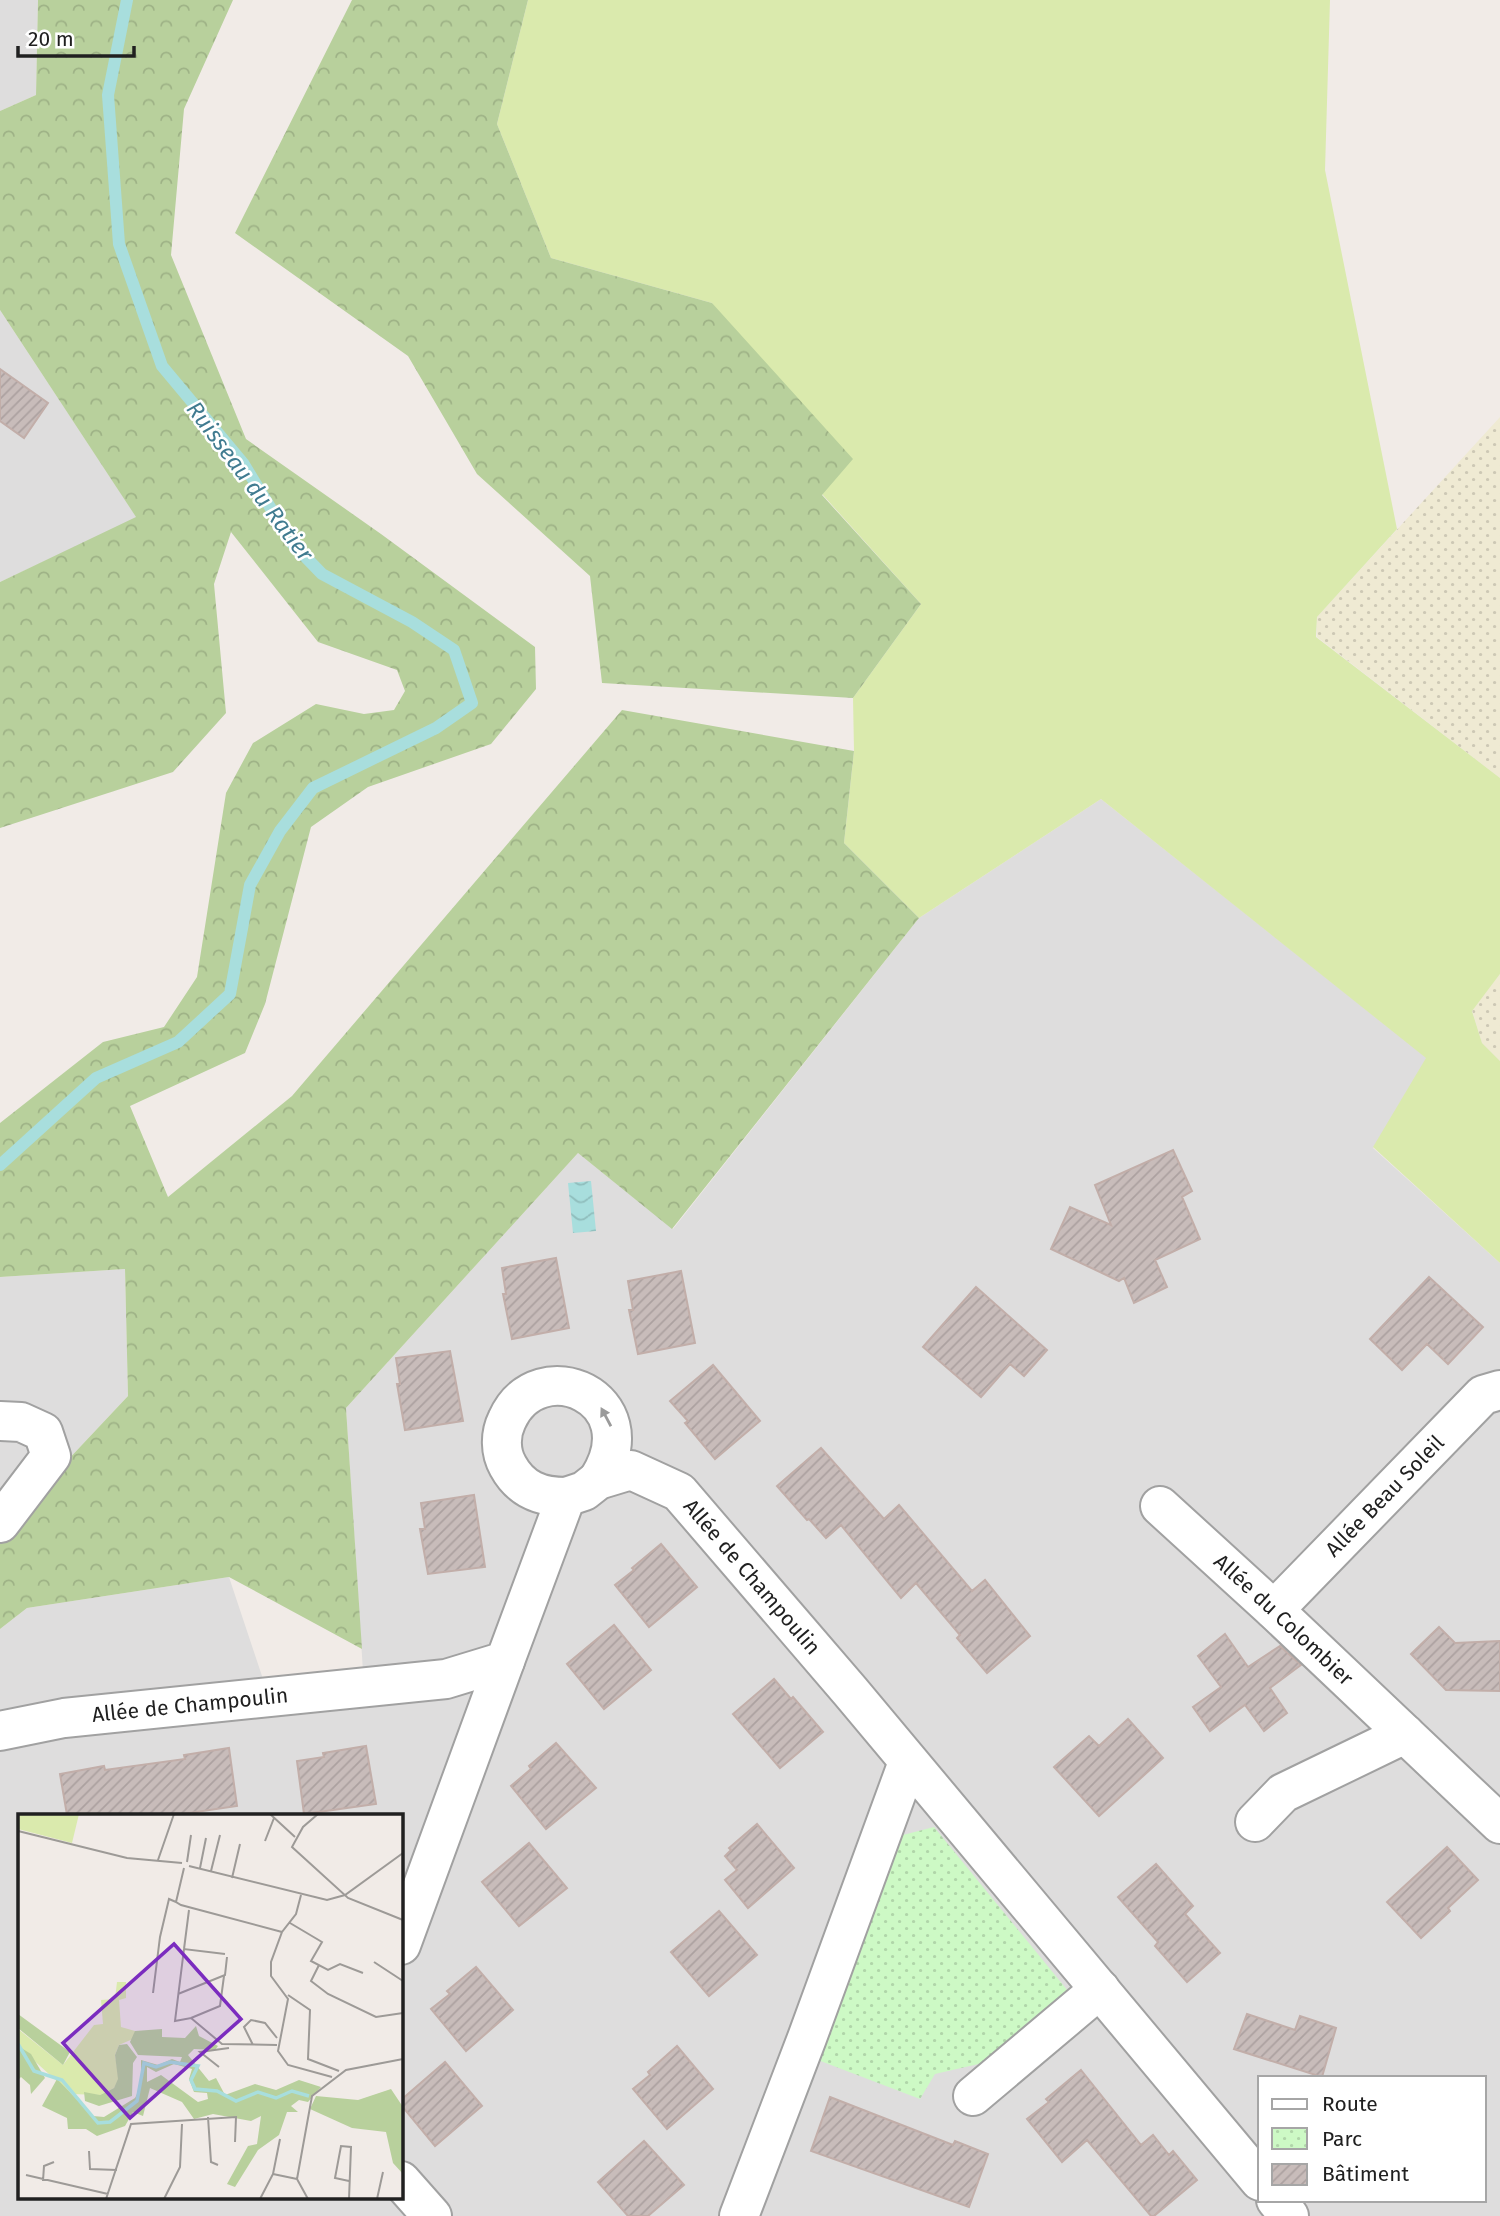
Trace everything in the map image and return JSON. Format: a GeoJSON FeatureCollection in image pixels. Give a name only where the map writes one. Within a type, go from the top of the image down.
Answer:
{"type":"FeatureCollection","features":[{"type":"Feature","properties":{"kind":"street","name":"Allée Beau Soleil"},"geometry":{"type":"LineString","coordinates":[[1274,1610],[1483,1395],[1500,1390]]}},
{"type":"Feature","properties":{"kind":"street"},"geometry":{"type":"LineString","coordinates":[[0,1422],[21,1422],[43,1433],[51,1456],[0,1523]]}},
{"type":"Feature","properties":{"kind":"street","name":"Allée de Champoulin"},"geometry":{"type":"LineString","coordinates":[[402,1942],[505,1661],[582,1488],[631,1470],[679,1492],[850,1691],[1258,2179]]}},
{"type":"Feature","properties":{"kind":"street","name":"Allée du Colombier"},"geometry":{"type":"LineString","coordinates":[[1160,1506],[1500,1824]]}},
{"type":"Feature","properties":{"kind":"street","name":"Allée de Champoulin"},"geometry":{"type":"LineString","coordinates":[[0,1731],[64,1718],[446,1679],[505,1661]]}},
{"type":"Feature","properties":{"kind":"street"},"geometry":{"type":"LineString","coordinates":[[1255,1822],[1283,1793],[1405,1734]]}},
{"type":"Feature","properties":{"kind":"street"},"geometry":{"type":"LineString","coordinates":[[738,2216],[807,2038],[908,1762]]}},
{"type":"Feature","properties":{"kind":"street"},"geometry":{"type":"LineString","coordinates":[[973,2096],[1100,1989]]}},
{"type":"Feature","properties":{"kind":"street"},"geometry":{"type":"LineString","coordinates":[[402,2182],[432,2216]]}},
{"type":"Feature","properties":{"kind":"street"},"geometry":{"type":"LineString","coordinates":[[1278,2202],[1289,2216]]}},
{"type":"Feature","properties":{"kind":"shaded area"},"geometry":{"type":"Polygon","coordinates":[[[0,0],[38,0],[36,95],[0,111],[0,0]]]}},
{"type":"Feature","properties":{"kind":"shaded area"},"geometry":{"type":"Polygon","coordinates":[[[0,310],[137,518],[0,582],[0,310]]]}},
{"type":"Feature","properties":{"kind":"shaded area"},"geometry":{"type":"Polygon","coordinates":[[[1500,417],[1500,778],[1317,637],[1317,617],[1500,417]]]}},
{"type":"Feature","properties":{"kind":"shaded area"},"geometry":{"type":"Polygon","coordinates":[[[1101,799],[1427,1058],[1373,1148],[1500,1263],[1500,2216],[0,2216],[0,1629],[27,1608],[229,1577],[269,1697],[364,1687],[346,1408],[578,1153],[673,1229],[919,918],[1101,799]]]}},
{"type":"Feature","properties":{"kind":"shaded area"},"geometry":{"type":"Polygon","coordinates":[[[1500,974],[1500,1061],[1482,1043],[1472,1010],[1500,974]]]}},
{"type":"Feature","properties":{"kind":"shaded area"},"geometry":{"type":"Polygon","coordinates":[[[125,1269],[128,1396],[0,1532],[0,1277],[125,1269]]]}},
{"type":"Feature","properties":{"kind":"green space"},"geometry":{"type":"Polygon","coordinates":[[[38,0],[233,0],[184,109],[171,255],[246,439],[535,647],[536,689],[491,744],[368,787],[311,827],[265,1004],[245,1053],[130,1106],[168,1197],[292,1096],[622,710],[854,751],[844,843],[919,918],[672,1229],[578,1153],[346,1408],[362,1649],[229,1577],[27,1608],[0,1629],[0,1532],[128,1396],[125,1269],[0,1277],[0,1123],[103,1042],[164,1027],[197,977],[226,793],[253,743],[316,704],[364,714],[394,710],[405,691],[397,670],[318,642],[231,532],[214,584],[226,713],[173,772],[0,828],[0,582],[136,517],[0,310],[0,111],[36,95],[38,0]]]}},
{"type":"Feature","properties":{"kind":"green space"},"geometry":{"type":"Polygon","coordinates":[[[352,0],[528,0],[497,124],[551,258],[712,303],[853,459],[822,495],[921,604],[853,698],[602,683],[590,576],[477,474],[408,356],[235,233],[352,0]]]}},
{"type":"Feature","properties":{"kind":"green space"},"geometry":{"type":"Polygon","coordinates":[[[528,0],[1330,0],[1325,170],[1397,529],[1317,617],[1316,637],[1500,778],[1500,974],[1472,1011],[1482,1043],[1500,1061],[1500,1263],[1373,1147],[1426,1058],[1101,799],[919,918],[844,843],[854,751],[853,698],[921,604],[822,494],[712,303],[551,258],[497,124],[528,0]]]}},
{"type":"Feature","properties":{"kind":"green space"},"geometry":{"type":"Polygon","coordinates":[[[934,1827],[1068,1991],[996,2060],[935,2074],[920,2099],[810,2057],[899,1836],[934,1827]]]}},
{"type":"Feature","properties":{"kind":"water"},"geometry":{"type":"Polygon","coordinates":[[[591,1181],[596,1231],[573,1233],[568,1183],[591,1181]]]}},
{"type":"Feature","properties":{"kind":"building"},"geometry":{"type":"Polygon","coordinates":[[[0,369],[48,403],[24,438],[0,421],[0,369]]]}},
{"type":"Feature","properties":{"kind":"building"},"geometry":{"type":"Polygon","coordinates":[[[1173,1150],[1192,1191],[1182,1197],[1200,1239],[1155,1260],[1167,1287],[1134,1303],[1124,1278],[1119,1281],[1051,1249],[1070,1207],[1111,1225],[1095,1185],[1173,1150]]]}},
{"type":"Feature","properties":{"kind":"building"},"geometry":{"type":"Polygon","coordinates":[[[556,1258],[569,1328],[512,1339],[503,1294],[506,1294],[502,1268],[556,1258]]]}},
{"type":"Feature","properties":{"kind":"building"},"geometry":{"type":"Polygon","coordinates":[[[681,1271],[695,1343],[638,1354],[629,1310],[633,1310],[628,1281],[681,1271]]]}},
{"type":"Feature","properties":{"kind":"building"},"geometry":{"type":"Polygon","coordinates":[[[1429,1277],[1483,1327],[1448,1364],[1427,1344],[1402,1370],[1370,1339],[1429,1277]]]}},
{"type":"Feature","properties":{"kind":"building"},"geometry":{"type":"Polygon","coordinates":[[[976,1287],[1047,1350],[1024,1376],[1010,1364],[981,1397],[923,1347],[976,1287]]]}},
{"type":"Feature","properties":{"kind":"building"},"geometry":{"type":"Polygon","coordinates":[[[450,1351],[463,1421],[405,1430],[397,1384],[400,1384],[396,1358],[450,1351]]]}},
{"type":"Feature","properties":{"kind":"building"},"geometry":{"type":"Polygon","coordinates":[[[713,1365],[760,1421],[715,1459],[670,1401],[713,1365]]]}},
{"type":"Feature","properties":{"kind":"building"},"geometry":{"type":"Polygon","coordinates":[[[821,1448],[884,1519],[899,1505],[972,1591],[985,1580],[1030,1636],[987,1673],[957,1638],[960,1635],[916,1583],[901,1598],[841,1525],[826,1538],[777,1486],[821,1448]]]}},
{"type":"Feature","properties":{"kind":"building"},"geometry":{"type":"Polygon","coordinates":[[[474,1495],[485,1567],[428,1574],[420,1529],[425,1529],[421,1503],[474,1495]]]}},
{"type":"Feature","properties":{"kind":"building"},"geometry":{"type":"Polygon","coordinates":[[[661,1544],[697,1587],[649,1627],[615,1585],[661,1544]]]}},
{"type":"Feature","properties":{"kind":"building"},"geometry":{"type":"Polygon","coordinates":[[[614,1625],[651,1670],[604,1709],[567,1664],[614,1625]]]}},
{"type":"Feature","properties":{"kind":"building"},"geometry":{"type":"Polygon","coordinates":[[[1439,1627],[1455,1643],[1500,1641],[1500,1691],[1446,1690],[1411,1654],[1439,1627]]]}},
{"type":"Feature","properties":{"kind":"building"},"geometry":{"type":"Polygon","coordinates":[[[1225,1634],[1248,1667],[1280,1646],[1301,1665],[1270,1688],[1287,1713],[1264,1731],[1245,1705],[1210,1731],[1193,1707],[1221,1687],[1198,1656],[1225,1634]]]}},
{"type":"Feature","properties":{"kind":"building"},"geometry":{"type":"Polygon","coordinates":[[[774,1679],[823,1732],[780,1768],[733,1714],[774,1679]]]}},
{"type":"Feature","properties":{"kind":"building"},"geometry":{"type":"Polygon","coordinates":[[[1128,1719],[1163,1758],[1099,1816],[1054,1767],[1089,1736],[1099,1746],[1128,1719]]]}},
{"type":"Feature","properties":{"kind":"building"},"geometry":{"type":"Polygon","coordinates":[[[556,1743],[596,1788],[546,1829],[511,1786],[556,1743]]]}},
{"type":"Feature","properties":{"kind":"building"},"geometry":{"type":"Polygon","coordinates":[[[366,1746],[376,1804],[304,1814],[297,1761],[324,1757],[323,1753],[366,1746]]]}},
{"type":"Feature","properties":{"kind":"building"},"geometry":{"type":"Polygon","coordinates":[[[229,1748],[237,1806],[183,1814],[67,1814],[60,1774],[104,1766],[105,1770],[185,1759],[184,1755],[229,1748]]]}},
{"type":"Feature","properties":{"kind":"building"},"geometry":{"type":"Polygon","coordinates":[[[757,1824],[794,1868],[748,1908],[725,1880],[737,1870],[725,1856],[731,1850],[729,1848],[757,1824]]]}},
{"type":"Feature","properties":{"kind":"building"},"geometry":{"type":"Polygon","coordinates":[[[529,1843],[567,1888],[519,1926],[482,1882],[529,1843]]]}},
{"type":"Feature","properties":{"kind":"building"},"geometry":{"type":"Polygon","coordinates":[[[1447,1847],[1478,1880],[1421,1938],[1387,1902],[1447,1847]]]}},
{"type":"Feature","properties":{"kind":"building"},"geometry":{"type":"Polygon","coordinates":[[[1156,1864],[1193,1906],[1185,1914],[1220,1953],[1187,1982],[1155,1946],[1158,1942],[1118,1897],[1156,1864]]]}},
{"type":"Feature","properties":{"kind":"building"},"geometry":{"type":"Polygon","coordinates":[[[719,1911],[757,1955],[709,1996],[671,1952],[719,1911]]]}},
{"type":"Feature","properties":{"kind":"building"},"geometry":{"type":"Polygon","coordinates":[[[476,1967],[513,2010],[466,2051],[431,2009],[450,1994],[447,1991],[476,1967]]]}},
{"type":"Feature","properties":{"kind":"building"},"geometry":{"type":"Polygon","coordinates":[[[1247,2014],[1295,2030],[1300,2016],[1336,2028],[1322,2076],[1234,2049],[1247,2014]]]}},
{"type":"Feature","properties":{"kind":"building"},"geometry":{"type":"Polygon","coordinates":[[[677,2046],[713,2089],[667,2129],[633,2089],[677,2046]]]}},
{"type":"Feature","properties":{"kind":"building"},"geometry":{"type":"Polygon","coordinates":[[[445,2062],[482,2106],[435,2146],[402,2106],[402,2099],[445,2062]]]}},
{"type":"Feature","properties":{"kind":"building"},"geometry":{"type":"Polygon","coordinates":[[[1081,2070],[1141,2145],[1153,2135],[1169,2155],[1173,2151],[1197,2180],[1154,2216],[1151,2216],[1087,2140],[1062,2162],[1027,2119],[1049,2102],[1046,2099],[1081,2070]]]}},
{"type":"Feature","properties":{"kind":"building"},"geometry":{"type":"Polygon","coordinates":[[[830,2097],[953,2145],[955,2141],[988,2154],[969,2207],[811,2151],[830,2097]]]}},
{"type":"Feature","properties":{"kind":"building"},"geometry":{"type":"Polygon","coordinates":[[[644,2141],[684,2185],[648,2216],[628,2216],[598,2182],[644,2141]]]}},
{"type":"Feature","properties":{"kind":"waterway","name":"Ruisseau du Ratier"},"geometry":{"type":"LineString","coordinates":[[0,1165],[96,1078],[178,1042],[230,994],[250,885],[280,831],[313,788],[436,728],[472,703],[454,650],[412,622],[322,574],[292,543],[243,463],[162,366],[119,244],[108,95],[127,0]]}}]}
